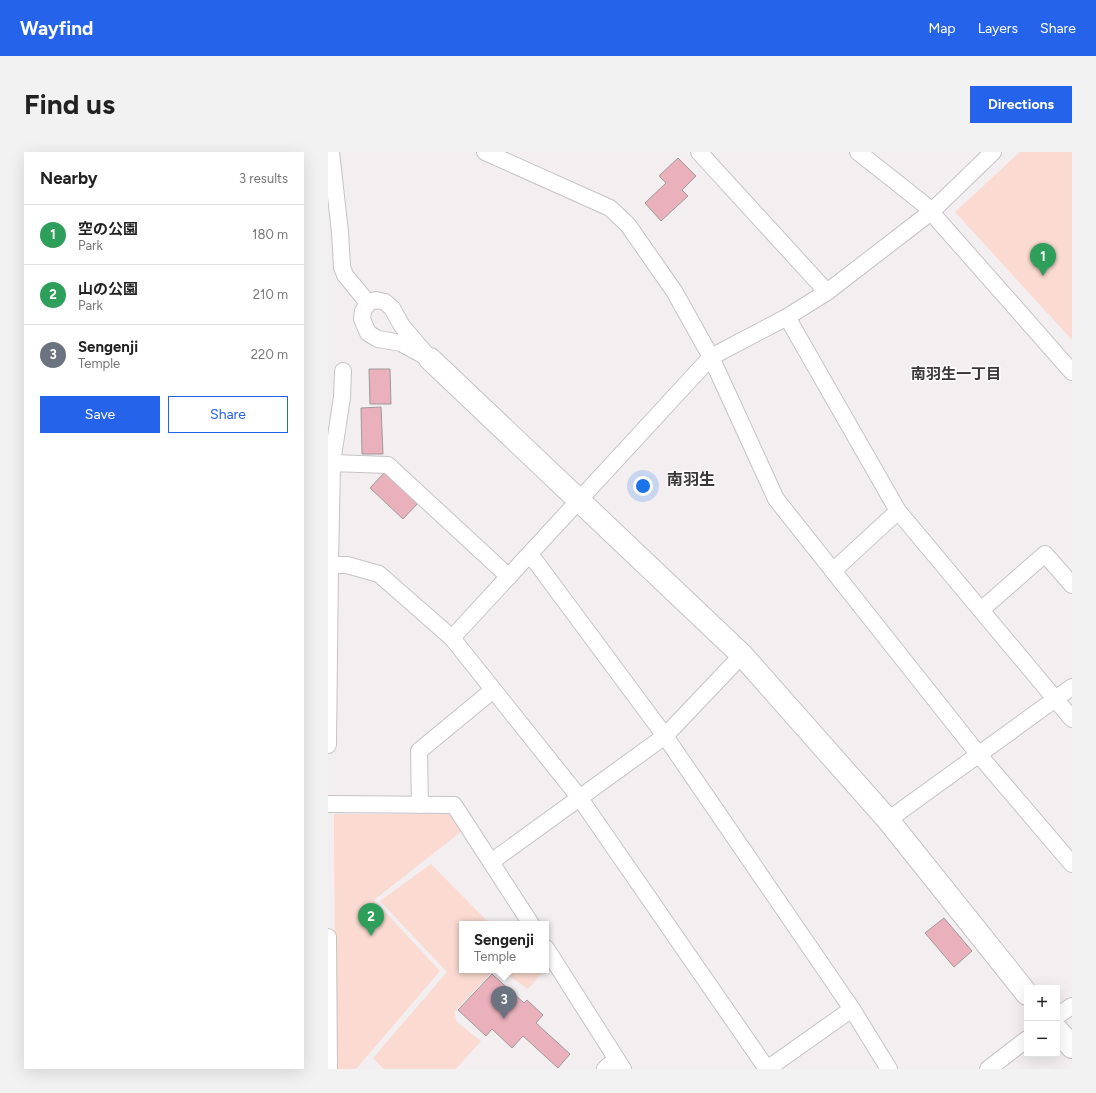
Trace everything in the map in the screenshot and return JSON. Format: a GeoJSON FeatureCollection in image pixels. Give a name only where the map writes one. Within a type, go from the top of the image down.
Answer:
{"type":"FeatureCollection","features":[{"type":"Feature","properties":{"kind":"street"},"geometry":{"type":"LineString","coordinates":[[331,152],[340,232],[342,266],[345,275],[368,303]]}},
{"type":"Feature","properties":{"kind":"street"},"geometry":{"type":"LineString","coordinates":[[485,152],[610,208],[628,225],[674,292],[711,357],[776,498],[979,755],[1072,864]]}},
{"type":"Feature","properties":{"kind":"street"},"geometry":{"type":"LineString","coordinates":[[698,152],[827,292]]}},
{"type":"Feature","properties":{"kind":"street"},"geometry":{"type":"LineString","coordinates":[[858,152],[925,204],[1072,372]]}},
{"type":"Feature","properties":{"kind":"street"},"geometry":{"type":"LineString","coordinates":[[452,638],[711,357],[787,317],[827,292],[932,212],[993,152]]}},
{"type":"Feature","properties":{"kind":"street"},"geometry":{"type":"LineString","coordinates":[[430,358],[401,343],[378,339],[368,333],[362,319],[363,311],[368,303],[376,300],[392,308],[402,326],[430,358],[742,655],[888,820],[1024,990]]}},
{"type":"Feature","properties":{"kind":"street"},"geometry":{"type":"LineString","coordinates":[[787,317],[898,511],[1072,719]]}},
{"type":"Feature","properties":{"kind":"street"},"geometry":{"type":"LineString","coordinates":[[328,745],[332,463],[342,397],[343,371]]}},
{"type":"Feature","properties":{"kind":"street"},"geometry":{"type":"LineString","coordinates":[[332,463],[388,465],[509,577]]}},
{"type":"Feature","properties":{"kind":"street"},"geometry":{"type":"LineString","coordinates":[[833,571],[898,511]]}},
{"type":"Feature","properties":{"kind":"street"},"geometry":{"type":"LineString","coordinates":[[530,554],[664,736],[852,1009],[889,1069]]}},
{"type":"Feature","properties":{"kind":"street"},"geometry":{"type":"LineString","coordinates":[[981,610],[1045,554],[1072,585]]}},
{"type":"Feature","properties":{"kind":"street"},"geometry":{"type":"LineString","coordinates":[[330,565],[347,565],[379,574],[452,638],[579,797],[767,1069],[852,1009]]}},
{"type":"Feature","properties":{"kind":"street"},"geometry":{"type":"LineString","coordinates":[[491,862],[664,736],[742,655]]}},
{"type":"Feature","properties":{"kind":"street"},"geometry":{"type":"LineString","coordinates":[[888,820],[1072,687]]}},
{"type":"Feature","properties":{"kind":"street"},"geometry":{"type":"LineString","coordinates":[[420,805],[419,752],[493,690]]}},
{"type":"Feature","properties":{"kind":"street"},"geometry":{"type":"LineString","coordinates":[[328,804],[454,805],[529,921]]}},
{"type":"Feature","properties":{"kind":"street"},"geometry":{"type":"LineString","coordinates":[[328,937],[329,1069]]}},
{"type":"Feature","properties":{"kind":"street"},"geometry":{"type":"LineString","coordinates":[[549,953],[615,1066]]}},
{"type":"Feature","properties":{"kind":"street"},"geometry":{"type":"LineString","coordinates":[[1060,1014],[1072,1006]]}},
{"type":"Feature","properties":{"kind":"street"},"geometry":{"type":"LineString","coordinates":[[1060,1033],[1072,1047]]}},
{"type":"Feature","properties":{"kind":"street"},"geometry":{"type":"LineString","coordinates":[[991,1068],[1024,1041]]}},
{"type":"Feature","properties":{"kind":"shaded area"},"geometry":{"type":"Polygon","coordinates":[[[1020,152],[1072,152],[1072,340],[955,212],[1020,152]]]}},
{"type":"Feature","properties":{"kind":"shaded area"},"geometry":{"type":"Polygon","coordinates":[[[334,814],[449,814],[462,831],[374,900],[440,971],[356,1069],[335,1069],[334,814]]]}},
{"type":"Feature","properties":{"kind":"shaded area"},"geometry":{"type":"Polygon","coordinates":[[[431,864],[487,921],[459,921],[459,973],[491,973],[454,1012],[457,1022],[481,1041],[456,1069],[384,1069],[373,1058],[447,972],[380,901],[431,864]]]}},
{"type":"Feature","properties":{"kind":"shaded area"},"geometry":{"type":"Polygon","coordinates":[[[505,973],[542,973],[528,989],[505,973]]]}},
{"type":"Feature","properties":{"kind":"building"},"geometry":{"type":"Polygon","coordinates":[[[678,158],[696,176],[682,190],[688,196],[661,221],[645,203],[666,183],[659,176],[678,158]]]}},
{"type":"Feature","properties":{"kind":"building"},"geometry":{"type":"Polygon","coordinates":[[[369,369],[390,369],[391,404],[370,404],[369,369]]]}},
{"type":"Feature","properties":{"kind":"building"},"geometry":{"type":"Polygon","coordinates":[[[381,407],[383,454],[362,454],[361,408],[381,407]]]}},
{"type":"Feature","properties":{"kind":"building"},"geometry":{"type":"Polygon","coordinates":[[[386,471],[419,502],[403,519],[370,488],[386,471]]]}},
{"type":"Feature","properties":{"kind":"building"},"geometry":{"type":"Polygon","coordinates":[[[944,918],[972,951],[954,967],[925,933],[944,918]]]}},
{"type":"Feature","properties":{"kind":"building"},"geometry":{"type":"Polygon","coordinates":[[[492,974],[524,1003],[527,1000],[543,1015],[536,1023],[570,1054],[558,1068],[523,1036],[512,1048],[492,1029],[486,1036],[458,1010],[492,974]]]}},
{"type":"Feature","properties":{"kind":"place","name":"空の公園"},"geometry":{"type":"Point","coordinates":[1043,276]}},
{"type":"Feature","properties":{"kind":"place","name":"山の公園"},"geometry":{"type":"Point","coordinates":[371,936]}},
{"type":"Feature","properties":{"kind":"place","name":"Sengenji"},"geometry":{"type":"Point","coordinates":[504,1019]}},
{"type":"Feature","properties":{"kind":"district","name":"南羽生一丁目"},"geometry":{"type":"Point","coordinates":[956,374]}},
{"type":"Feature","properties":{"kind":"district","name":"南羽生"},"geometry":{"type":"Point","coordinates":[691,479]}}]}
